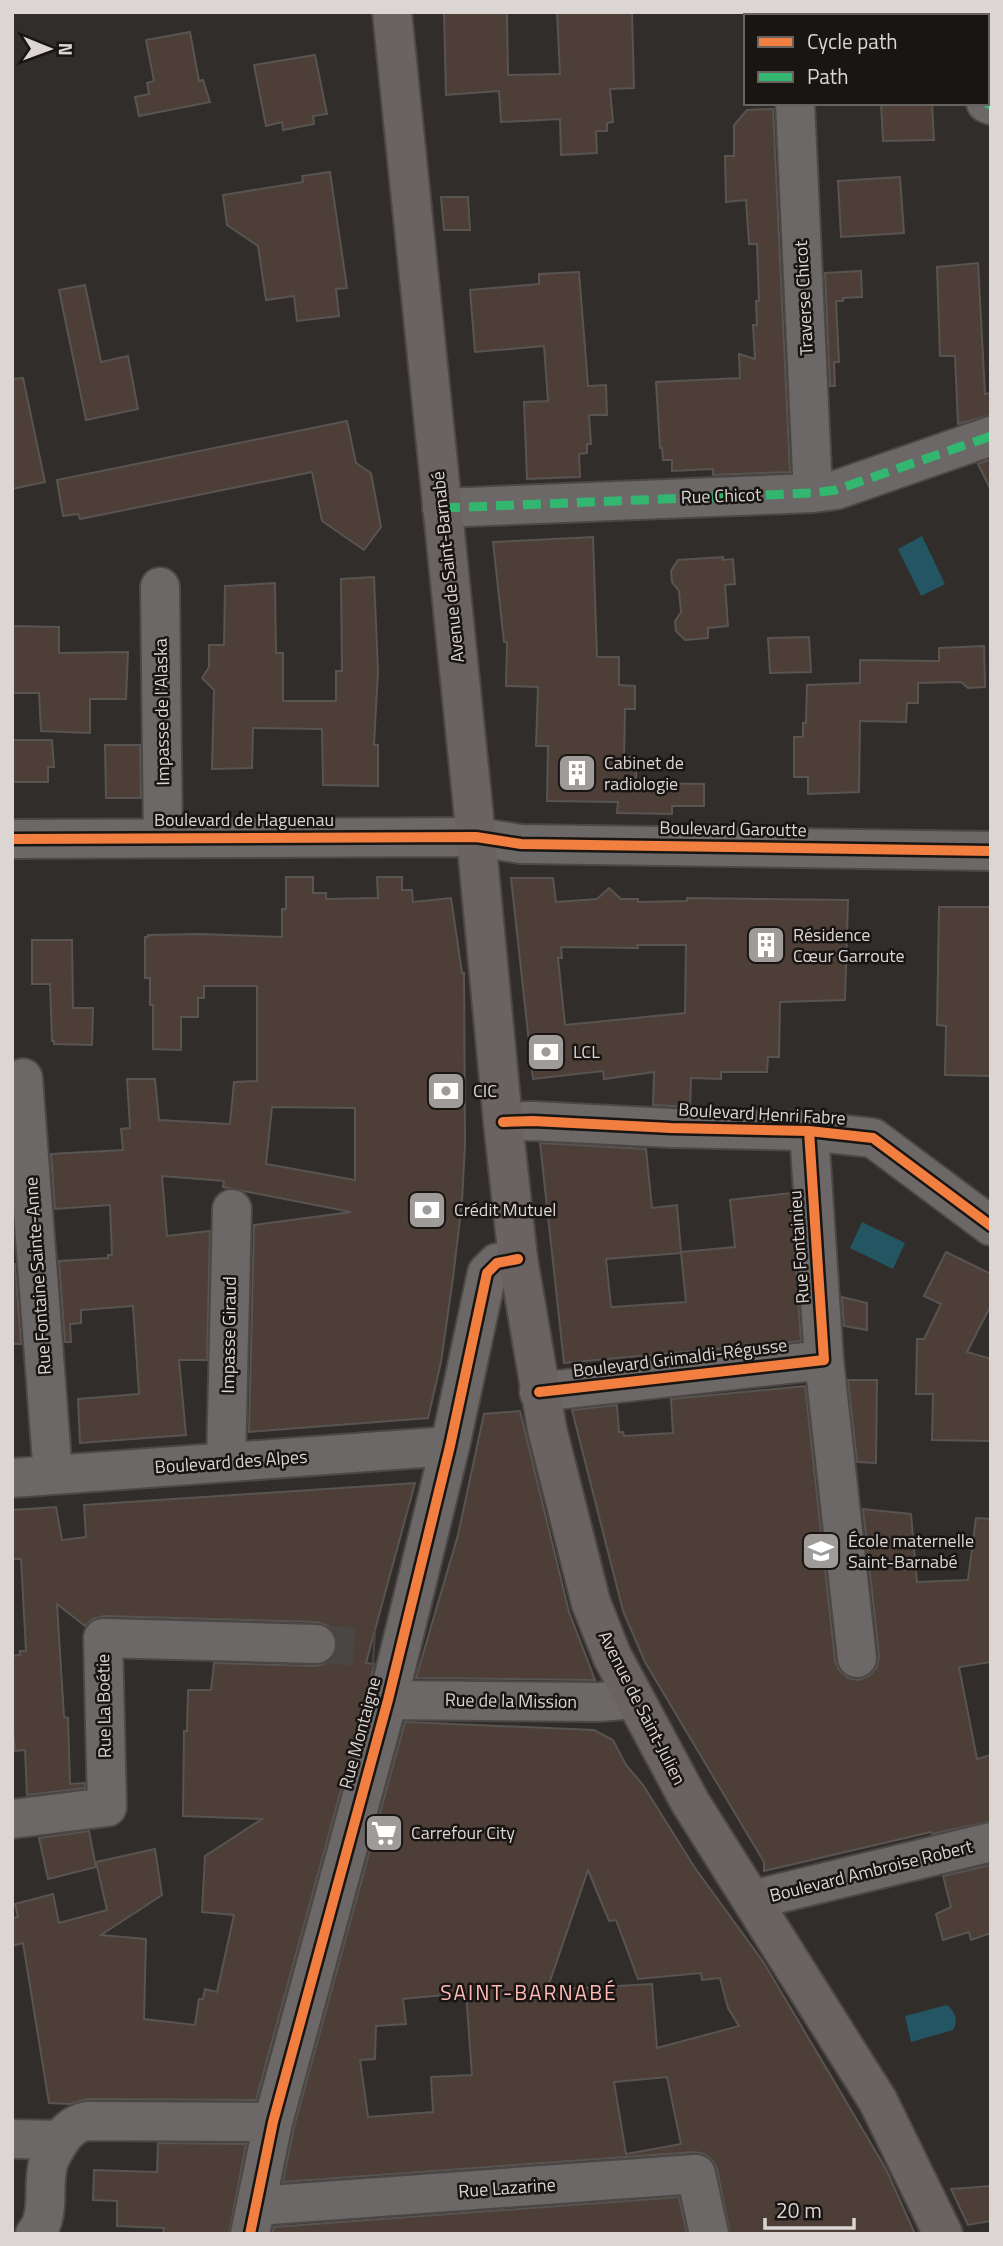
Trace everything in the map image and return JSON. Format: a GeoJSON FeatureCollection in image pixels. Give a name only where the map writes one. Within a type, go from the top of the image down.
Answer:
{"type":"FeatureCollection","features":[{"type":"Feature","properties":{"kind":"main road","name":"Avenue de Saint-Barnabé"},"geometry":{"type":"LineString","coordinates":[[392,12],[503,1122]]}},
{"type":"Feature","properties":{"kind":"main road","name":"Avenue de Saint-Julien"},"geometry":{"type":"LineString","coordinates":[[503,1122],[518,1259],[539,1392],[591,1603],[612,1656],[690,1802],[878,2101],[943,2234]]}},
{"type":"Feature","properties":{"kind":"street","name":"Traverse Chicot"},"geometry":{"type":"LineString","coordinates":[[795,105],[813,493]]}},
{"type":"Feature","properties":{"kind":"street","name":"Rue Chicot"},"geometry":{"type":"LineString","coordinates":[[442,508],[836,490],[991,436]]}},
{"type":"Feature","properties":{"kind":"street","name":"Impasse de l'Alaska"},"geometry":{"type":"LineString","coordinates":[[160,587],[163,838]]}},
{"type":"Feature","properties":{"kind":"street","name":"Boulevard de Haguenau"},"geometry":{"type":"LineString","coordinates":[[12,839],[476,837]]}},
{"type":"Feature","properties":{"kind":"street","name":"Boulevard Garoutte"},"geometry":{"type":"LineString","coordinates":[[476,837],[522,844],[991,851]]}},
{"type":"Feature","properties":{"kind":"street","name":"Rue Fontaine Sainte-Anne"},"geometry":{"type":"LineString","coordinates":[[23,1078],[53,1475]]}},
{"type":"Feature","properties":{"kind":"street","name":"Boulevard Henri Fabre"},"geometry":{"type":"LineString","coordinates":[[503,1122],[809,1131],[873,1138],[991,1226]]}},
{"type":"Feature","properties":{"kind":"street","name":"Rue Fontainieu"},"geometry":{"type":"LineString","coordinates":[[809,1131],[824,1360],[857,1658]]}},
{"type":"Feature","properties":{"kind":"street","name":"Impasse Giraud"},"geometry":{"type":"LineString","coordinates":[[226,1461],[232,1209]]}},
{"type":"Feature","properties":{"kind":"street","name":"Rue Montaigne"},"geometry":{"type":"LineString","coordinates":[[253,2220],[273,2122],[388,1700],[388,1647],[450,1446],[487,1273],[497,1263],[518,1259]]}},
{"type":"Feature","properties":{"kind":"street","name":"Boulevard Grimaldi-Régusse"},"geometry":{"type":"LineString","coordinates":[[539,1392],[824,1360]]}},
{"type":"Feature","properties":{"kind":"street","name":"Boulevard des Alpes"},"geometry":{"type":"LineString","coordinates":[[12,1478],[450,1446]]}},
{"type":"Feature","properties":{"kind":"street","name":"Rue La Boétie"},"geometry":{"type":"LineString","coordinates":[[12,1819],[107,1807],[103,1638],[316,1644]]}},
{"type":"Feature","properties":{"kind":"street","name":"Rue de la Mission"},"geometry":{"type":"LineString","coordinates":[[388,1700],[599,1702],[634,1699]]}},
{"type":"Feature","properties":{"kind":"street","name":"Boulevard Ambroise Robert"},"geometry":{"type":"LineString","coordinates":[[752,1900],[991,1842]]}},
{"type":"Feature","properties":{"kind":"street"},"geometry":{"type":"LineString","coordinates":[[35,2234],[43,2218],[47,2168],[60,2140],[76,2123],[87,2120],[273,2122]]}},
{"type":"Feature","properties":{"kind":"street"},"geometry":{"type":"LineString","coordinates":[[12,2139],[60,2140]]}},
{"type":"Feature","properties":{"kind":"street","name":"Rue Lazarine"},"geometry":{"type":"LineString","coordinates":[[253,2220],[696,2174],[709,2234]]}},
{"type":"Feature","properties":{"kind":"shaded area"},"geometry":{"type":"Polygon","coordinates":[[[862,12],[946,12],[944,14],[862,12]]]}},
{"type":"Feature","properties":{"kind":"water"},"geometry":{"type":"Polygon","coordinates":[[[922,536],[945,584],[921,596],[898,549],[922,536]]]}},
{"type":"Feature","properties":{"kind":"water"},"geometry":{"type":"Polygon","coordinates":[[[862,1222],[905,1243],[893,1269],[850,1248],[862,1222]]]}},
{"type":"Feature","properties":{"kind":"water"},"geometry":{"type":"Polygon","coordinates":[[[947,2005],[955,2016],[953,2030],[911,2042],[905,2016],[947,2005]]]}},
{"type":"Feature","properties":{"kind":"building"},"geometry":{"type":"Polygon","coordinates":[[[444,12],[507,12],[508,75],[560,74],[557,12],[632,12],[634,88],[610,89],[613,122],[607,123],[607,131],[596,131],[597,153],[561,155],[560,119],[501,122],[499,91],[446,95],[444,12]]]}},
{"type":"Feature","properties":{"kind":"building"},"geometry":{"type":"Polygon","coordinates":[[[190,32],[199,81],[203,80],[210,102],[139,116],[135,97],[149,94],[147,83],[154,81],[146,40],[190,32]]]}},
{"type":"Feature","properties":{"kind":"building"},"geometry":{"type":"Polygon","coordinates":[[[315,55],[327,114],[313,116],[314,124],[283,130],[282,122],[266,126],[254,65],[315,55]]]}},
{"type":"Feature","properties":{"kind":"building"},"geometry":{"type":"Polygon","coordinates":[[[881,105],[932,105],[934,140],[883,141],[881,105]]]}},
{"type":"Feature","properties":{"kind":"building"},"geometry":{"type":"Polygon","coordinates":[[[773,109],[790,472],[713,475],[713,469],[672,471],[672,460],[663,460],[660,448],[656,382],[740,378],[739,354],[755,359],[753,325],[757,325],[756,301],[759,301],[757,244],[749,244],[746,200],[726,202],[725,156],[734,156],[734,125],[747,110],[773,109]]]}},
{"type":"Feature","properties":{"kind":"building"},"geometry":{"type":"Polygon","coordinates":[[[330,172],[347,288],[336,289],[339,316],[297,321],[294,296],[266,300],[258,246],[227,225],[223,195],[303,182],[302,176],[330,172]]]}},
{"type":"Feature","properties":{"kind":"building"},"geometry":{"type":"Polygon","coordinates":[[[900,177],[904,233],[841,237],[838,181],[900,177]]]}},
{"type":"Feature","properties":{"kind":"building"},"geometry":{"type":"Polygon","coordinates":[[[441,197],[468,197],[470,230],[444,230],[441,197]]]}},
{"type":"Feature","properties":{"kind":"building"},"geometry":{"type":"Polygon","coordinates":[[[978,263],[985,394],[991,393],[991,415],[958,424],[955,356],[940,356],[937,267],[978,263]]]}},
{"type":"Feature","properties":{"kind":"building"},"geometry":{"type":"Polygon","coordinates":[[[861,271],[862,297],[836,301],[839,362],[834,362],[835,386],[830,386],[825,273],[861,271]]]}},
{"type":"Feature","properties":{"kind":"building"},"geometry":{"type":"Polygon","coordinates":[[[579,272],[588,386],[606,385],[607,415],[589,415],[591,444],[587,444],[587,453],[579,454],[580,477],[527,479],[524,402],[548,401],[544,346],[475,352],[470,290],[539,284],[539,274],[579,272]]]}},
{"type":"Feature","properties":{"kind":"building"},"geometry":{"type":"Polygon","coordinates":[[[85,285],[101,362],[128,356],[138,409],[86,420],[59,290],[85,285]]]}},
{"type":"Feature","properties":{"kind":"building"},"geometry":{"type":"Polygon","coordinates":[[[23,378],[45,482],[12,489],[12,379],[23,378]]]}},
{"type":"Feature","properties":{"kind":"building"},"geometry":{"type":"Polygon","coordinates":[[[347,421],[356,463],[371,473],[381,527],[364,550],[322,521],[312,472],[80,519],[78,514],[63,516],[57,480],[347,421]]]}},
{"type":"Feature","properties":{"kind":"building"},"geometry":{"type":"Polygon","coordinates":[[[991,459],[991,490],[978,464],[991,459]]]}},
{"type":"Feature","properties":{"kind":"building"},"geometry":{"type":"Polygon","coordinates":[[[593,537],[597,657],[619,657],[619,685],[635,686],[635,709],[625,709],[624,757],[636,757],[636,783],[704,784],[704,806],[672,806],[672,814],[617,813],[618,802],[547,801],[548,746],[536,746],[538,687],[506,686],[507,642],[504,642],[493,542],[593,537]]]}},
{"type":"Feature","properties":{"kind":"building"},"geometry":{"type":"Polygon","coordinates":[[[723,557],[723,560],[733,559],[735,584],[725,585],[728,626],[708,628],[708,638],[685,640],[676,631],[675,621],[681,612],[679,591],[672,582],[671,571],[678,560],[723,557]]]}},
{"type":"Feature","properties":{"kind":"building"},"geometry":{"type":"Polygon","coordinates":[[[374,577],[378,671],[374,745],[378,745],[378,786],[323,785],[322,729],[253,728],[252,768],[212,769],[214,690],[202,678],[209,667],[209,645],[224,645],[225,586],[275,583],[276,653],[283,653],[283,701],[336,701],[336,671],[342,671],[341,579],[374,577]]]}},
{"type":"Feature","properties":{"kind":"building"},"geometry":{"type":"Polygon","coordinates":[[[12,626],[59,627],[59,653],[128,652],[126,699],[90,699],[90,733],[41,731],[39,693],[12,693],[12,626]]]}},
{"type":"Feature","properties":{"kind":"building"},"geometry":{"type":"Polygon","coordinates":[[[809,637],[811,672],[770,673],[768,638],[809,637]]]}},
{"type":"Feature","properties":{"kind":"building"},"geometry":{"type":"Polygon","coordinates":[[[984,646],[985,687],[968,688],[961,682],[918,683],[918,703],[907,703],[906,722],[860,721],[859,792],[808,794],[808,777],[794,777],[794,737],[803,737],[807,685],[860,683],[860,660],[939,661],[939,648],[984,646]]]}},
{"type":"Feature","properties":{"kind":"building"},"geometry":{"type":"Polygon","coordinates":[[[12,740],[52,740],[54,767],[48,767],[48,782],[12,782],[12,740]]]}},
{"type":"Feature","properties":{"kind":"building"},"geometry":{"type":"Polygon","coordinates":[[[105,745],[140,745],[141,798],[106,798],[105,745]]]}},
{"type":"Feature","properties":{"kind":"building"},"geometry":{"type":"Polygon","coordinates":[[[286,877],[313,877],[313,893],[326,893],[326,899],[378,898],[377,877],[402,877],[402,890],[412,890],[413,902],[451,898],[464,973],[465,1145],[462,1202],[453,1278],[441,1362],[428,1418],[249,1432],[254,1225],[351,1212],[223,1187],[224,1181],[162,1176],[167,1236],[210,1231],[207,1360],[179,1360],[186,1435],[80,1443],[78,1399],[139,1394],[133,1306],[81,1310],[81,1323],[70,1324],[71,1342],[65,1342],[59,1261],[108,1258],[108,1255],[112,1255],[110,1205],[55,1209],[51,1154],[123,1150],[121,1129],[130,1128],[127,1079],[155,1079],[159,1120],[230,1124],[234,1082],[257,1081],[257,986],[204,986],[204,998],[198,998],[198,1017],[181,1017],[181,1050],[153,1049],[153,1005],[150,1005],[150,978],[145,978],[145,937],[201,934],[282,937],[282,909],[286,909],[286,877]],[[272,1107],[266,1164],[355,1180],[355,1108],[272,1107]]]}},
{"type":"Feature","properties":{"kind":"building"},"geometry":{"type":"Polygon","coordinates":[[[511,878],[553,878],[556,902],[597,899],[609,888],[621,899],[638,899],[638,902],[687,901],[687,898],[848,900],[845,1000],[780,1002],[779,1057],[768,1057],[767,1072],[721,1072],[721,1079],[691,1078],[690,1107],[653,1105],[654,1072],[604,1079],[603,1071],[533,1079],[511,878]],[[637,945],[638,948],[561,947],[562,958],[558,958],[565,1025],[685,1013],[686,945],[637,945]]]}},
{"type":"Feature","properties":{"kind":"building"},"geometry":{"type":"Polygon","coordinates":[[[939,907],[991,907],[991,1076],[945,1075],[946,1026],[937,1025],[939,907]]]}},
{"type":"Feature","properties":{"kind":"building"},"geometry":{"type":"Polygon","coordinates":[[[32,940],[72,940],[73,1008],[93,1008],[92,1045],[54,1044],[52,1041],[50,984],[32,984],[32,940]]]}},
{"type":"Feature","properties":{"kind":"building"},"geometry":{"type":"Polygon","coordinates":[[[540,1143],[646,1149],[652,1208],[677,1205],[681,1252],[735,1247],[730,1200],[791,1193],[801,1341],[564,1363],[540,1143]],[[681,1253],[606,1259],[611,1307],[686,1302],[681,1253]]]}},
{"type":"Feature","properties":{"kind":"building"},"geometry":{"type":"Polygon","coordinates":[[[946,1252],[991,1274],[991,1305],[967,1352],[991,1359],[991,1441],[932,1440],[933,1394],[916,1394],[917,1339],[924,1339],[941,1304],[924,1296],[946,1252]]]}},
{"type":"Feature","properties":{"kind":"building"},"geometry":{"type":"Polygon","coordinates":[[[12,1264],[15,1264],[21,1344],[12,1344],[12,1264]]]}},
{"type":"Feature","properties":{"kind":"building"},"geometry":{"type":"Polygon","coordinates":[[[842,1297],[867,1303],[867,1330],[844,1326],[842,1297]]]}},
{"type":"Feature","properties":{"kind":"building"},"geometry":{"type":"Polygon","coordinates":[[[848,1380],[877,1380],[876,1463],[857,1462],[848,1380]]]}},
{"type":"Feature","properties":{"kind":"building"},"geometry":{"type":"Polygon","coordinates":[[[805,1386],[835,1660],[839,1670],[848,1678],[859,1680],[869,1676],[877,1667],[879,1656],[863,1509],[911,1514],[917,1582],[968,1580],[976,1518],[991,1519],[991,1662],[959,1667],[977,1759],[991,1755],[991,1821],[932,1834],[931,1832],[764,1871],[764,1862],[645,1662],[623,1611],[572,1410],[617,1405],[619,1432],[623,1432],[624,1436],[673,1433],[671,1399],[805,1386]]]}},
{"type":"Feature","properties":{"kind":"building"},"geometry":{"type":"Polygon","coordinates":[[[520,1411],[569,1612],[595,1680],[416,1678],[458,1535],[484,1414],[520,1411]]]}},
{"type":"Feature","properties":{"kind":"building"},"geometry":{"type":"Polygon","coordinates":[[[415,1483],[366,1663],[374,1664],[367,1695],[256,2100],[87,2099],[70,2104],[49,2103],[23,1943],[12,1946],[12,1918],[18,1917],[15,1904],[53,1894],[59,1923],[107,1910],[96,1862],[155,1849],[162,1895],[101,1935],[146,1939],[144,2019],[195,2025],[199,1999],[203,1999],[205,1989],[217,1992],[234,1915],[202,1912],[205,1856],[262,1819],[183,1816],[184,1731],[187,1731],[188,1690],[211,1690],[214,1663],[316,1666],[326,1663],[334,1656],[338,1644],[335,1634],[328,1626],[317,1622],[104,1616],[93,1619],[85,1626],[57,1604],[64,1717],[68,1718],[70,1784],[85,1783],[85,1788],[27,1795],[25,1750],[15,1751],[12,1716],[12,1656],[26,1651],[21,1559],[12,1559],[12,1510],[56,1507],[62,1540],[86,1537],[84,1505],[415,1483]]]}},
{"type":"Feature","properties":{"kind":"building"},"geometry":{"type":"Polygon","coordinates":[[[405,1722],[594,1730],[613,1740],[626,1765],[643,1785],[695,1868],[764,1963],[886,2169],[915,2234],[730,2234],[717,2169],[712,2160],[695,2152],[283,2182],[294,2127],[405,1722]],[[588,1870],[547,1990],[652,1984],[657,2048],[739,2026],[728,2008],[720,1978],[702,1980],[701,1973],[638,1979],[616,1920],[609,1921],[588,1870]],[[466,1993],[403,1999],[406,2024],[376,2026],[375,2059],[360,2060],[368,2117],[433,2112],[431,2077],[472,2075],[466,1993]],[[667,2077],[614,2082],[626,2154],[681,2144],[667,2077]]]}},
{"type":"Feature","properties":{"kind":"building"},"geometry":{"type":"Polygon","coordinates":[[[89,1831],[96,1867],[48,1879],[39,1838],[89,1831]]]}},
{"type":"Feature","properties":{"kind":"building"},"geometry":{"type":"Polygon","coordinates":[[[991,1865],[991,1933],[971,1940],[969,1932],[943,1940],[936,1914],[951,1907],[943,1876],[991,1865]]]}},
{"type":"Feature","properties":{"kind":"building"},"geometry":{"type":"Polygon","coordinates":[[[158,2143],[246,2144],[229,2234],[163,2234],[164,2228],[117,2226],[117,2201],[93,2200],[94,2170],[157,2172],[158,2143]]]}},
{"type":"Feature","properties":{"kind":"building"},"geometry":{"type":"Polygon","coordinates":[[[991,2186],[991,2221],[968,2225],[951,2189],[991,2186]]]}},
{"type":"Feature","properties":{"kind":"building"},"geometry":{"type":"Polygon","coordinates":[[[679,2197],[687,2234],[272,2234],[274,2227],[679,2197]]]}},
{"type":"Feature","properties":{"kind":"tunnel"},"geometry":{"type":"LineString","coordinates":[[316,1644],[375,1648]]}},
{"type":"Feature","properties":{"kind":"marked path"},"geometry":{"type":"LineString","coordinates":[[442,508],[836,490],[991,436]]}},
{"type":"Feature","properties":{"kind":"cycle path"},"geometry":{"type":"LineString","coordinates":[[12,839],[476,837],[521,844],[991,851]]}},
{"type":"Feature","properties":{"kind":"cycle path"},"geometry":{"type":"LineString","coordinates":[[503,1122],[809,1131],[873,1138],[991,1226]]}},
{"type":"Feature","properties":{"kind":"cycle path"},"geometry":{"type":"LineString","coordinates":[[539,1392],[824,1360],[809,1131]]}},
{"type":"Feature","properties":{"kind":"cycle path"},"geometry":{"type":"LineString","coordinates":[[250,2234],[273,2122],[388,1700],[450,1446],[487,1273],[497,1263],[518,1259]]}},
{"type":"Feature","properties":{"kind":"place","name":"Cabinet de radiologie"},"geometry":{"type":"Point","coordinates":[577,773]}},
{"type":"Feature","properties":{"kind":"place","name":"Résidence Cœur Garroute"},"geometry":{"type":"Point","coordinates":[766,945]}},
{"type":"Feature","properties":{"kind":"place","name":"LCL"},"geometry":{"type":"Point","coordinates":[546,1052]}},
{"type":"Feature","properties":{"kind":"place","name":"CIC"},"geometry":{"type":"Point","coordinates":[446,1091]}},
{"type":"Feature","properties":{"kind":"place","name":"Crédit Mutuel"},"geometry":{"type":"Point","coordinates":[427,1210]}},
{"type":"Feature","properties":{"kind":"place","name":"École maternelle Saint-Barnabé"},"geometry":{"type":"Point","coordinates":[821,1551]}},
{"type":"Feature","properties":{"kind":"place","name":"Carrefour City"},"geometry":{"type":"Point","coordinates":[384,1833]}},
{"type":"Feature","properties":{"kind":"district","name":"SAINT-BARNABÉ"},"geometry":{"type":"Point","coordinates":[529,1993]}}]}
